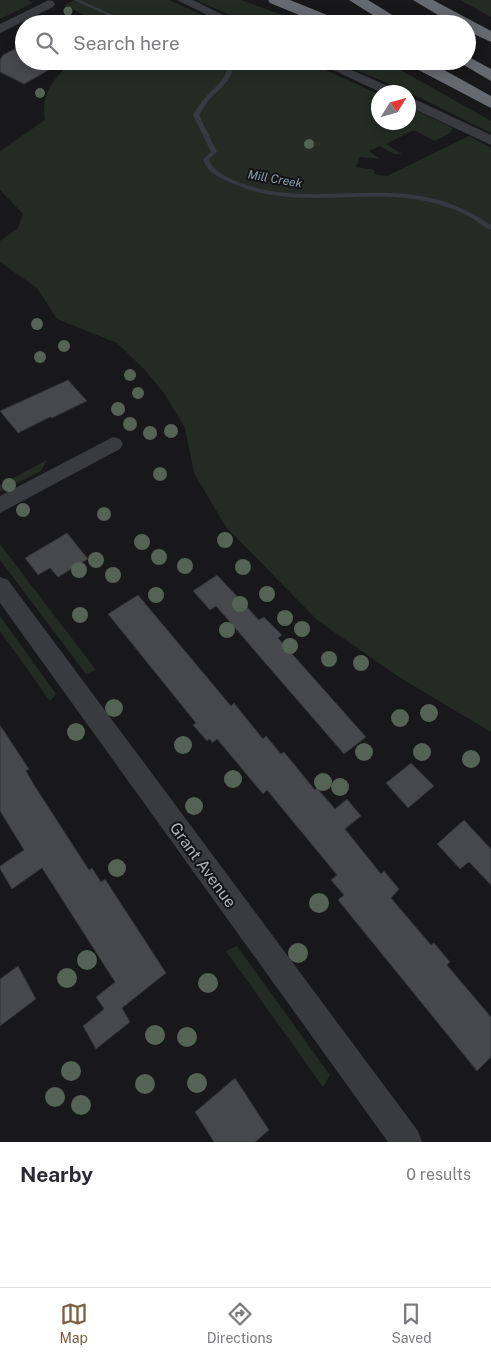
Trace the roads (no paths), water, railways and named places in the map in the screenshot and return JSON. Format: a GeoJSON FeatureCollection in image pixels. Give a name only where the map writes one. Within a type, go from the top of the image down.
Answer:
{"type":"FeatureCollection","features":[{"type":"Feature","properties":{"kind":"highway"},"geometry":{"type":"LineString","coordinates":[[276,0],[314,15]]}},
{"type":"Feature","properties":{"kind":"highway"},"geometry":{"type":"LineString","coordinates":[[357,0],[383,15]]}},
{"type":"Feature","properties":{"kind":"highway"},"geometry":{"type":"LineString","coordinates":[[421,0],[449,15]]}},
{"type":"Feature","properties":{"kind":"highway"},"geometry":{"type":"LineString","coordinates":[[426,0],[451,15]]}},
{"type":"Feature","properties":{"kind":"highway"},"geometry":{"type":"LineString","coordinates":[[476,29],[491,37]]}},
{"type":"Feature","properties":{"kind":"highway"},"geometry":{"type":"LineString","coordinates":[[476,67],[491,76]]}},
{"type":"Feature","properties":{"kind":"highway"},"geometry":{"type":"LineString","coordinates":[[430,70],[491,104]]}},
{"type":"Feature","properties":{"kind":"street"},"geometry":{"type":"LineString","coordinates":[[183,0],[216,15]]}},
{"type":"Feature","properties":{"kind":"street"},"geometry":{"type":"LineString","coordinates":[[27,15],[49,4]]}},
{"type":"Feature","properties":{"kind":"street"},"geometry":{"type":"LineString","coordinates":[[0,28],[15,21]]}},
{"type":"Feature","properties":{"kind":"street"},"geometry":{"type":"LineString","coordinates":[[340,70],[374,85]]}},
{"type":"Feature","properties":{"kind":"street"},"geometry":{"type":"LineString","coordinates":[[416,104],[491,140]]}},
{"type":"Feature","properties":{"kind":"street"},"geometry":{"type":"LineString","coordinates":[[0,505],[112,444]]}},
{"type":"Feature","properties":{"kind":"street","name":"Grant Avenue"},"geometry":{"type":"LineString","coordinates":[[0,586],[407,1142]]}},
{"type":"Feature","properties":{"kind":"waterway","name":"Mill Creek"},"geometry":{"type":"LineString","coordinates":[[76,0],[110,15]]}},
{"type":"Feature","properties":{"kind":"waterway","name":"Mill Creek"},"geometry":{"type":"LineString","coordinates":[[230,70],[224,82],[206,100],[196,115],[214,152],[206,159],[214,172],[246,187],[292,196],[390,195],[424,199],[464,212],[491,228]]}}]}
